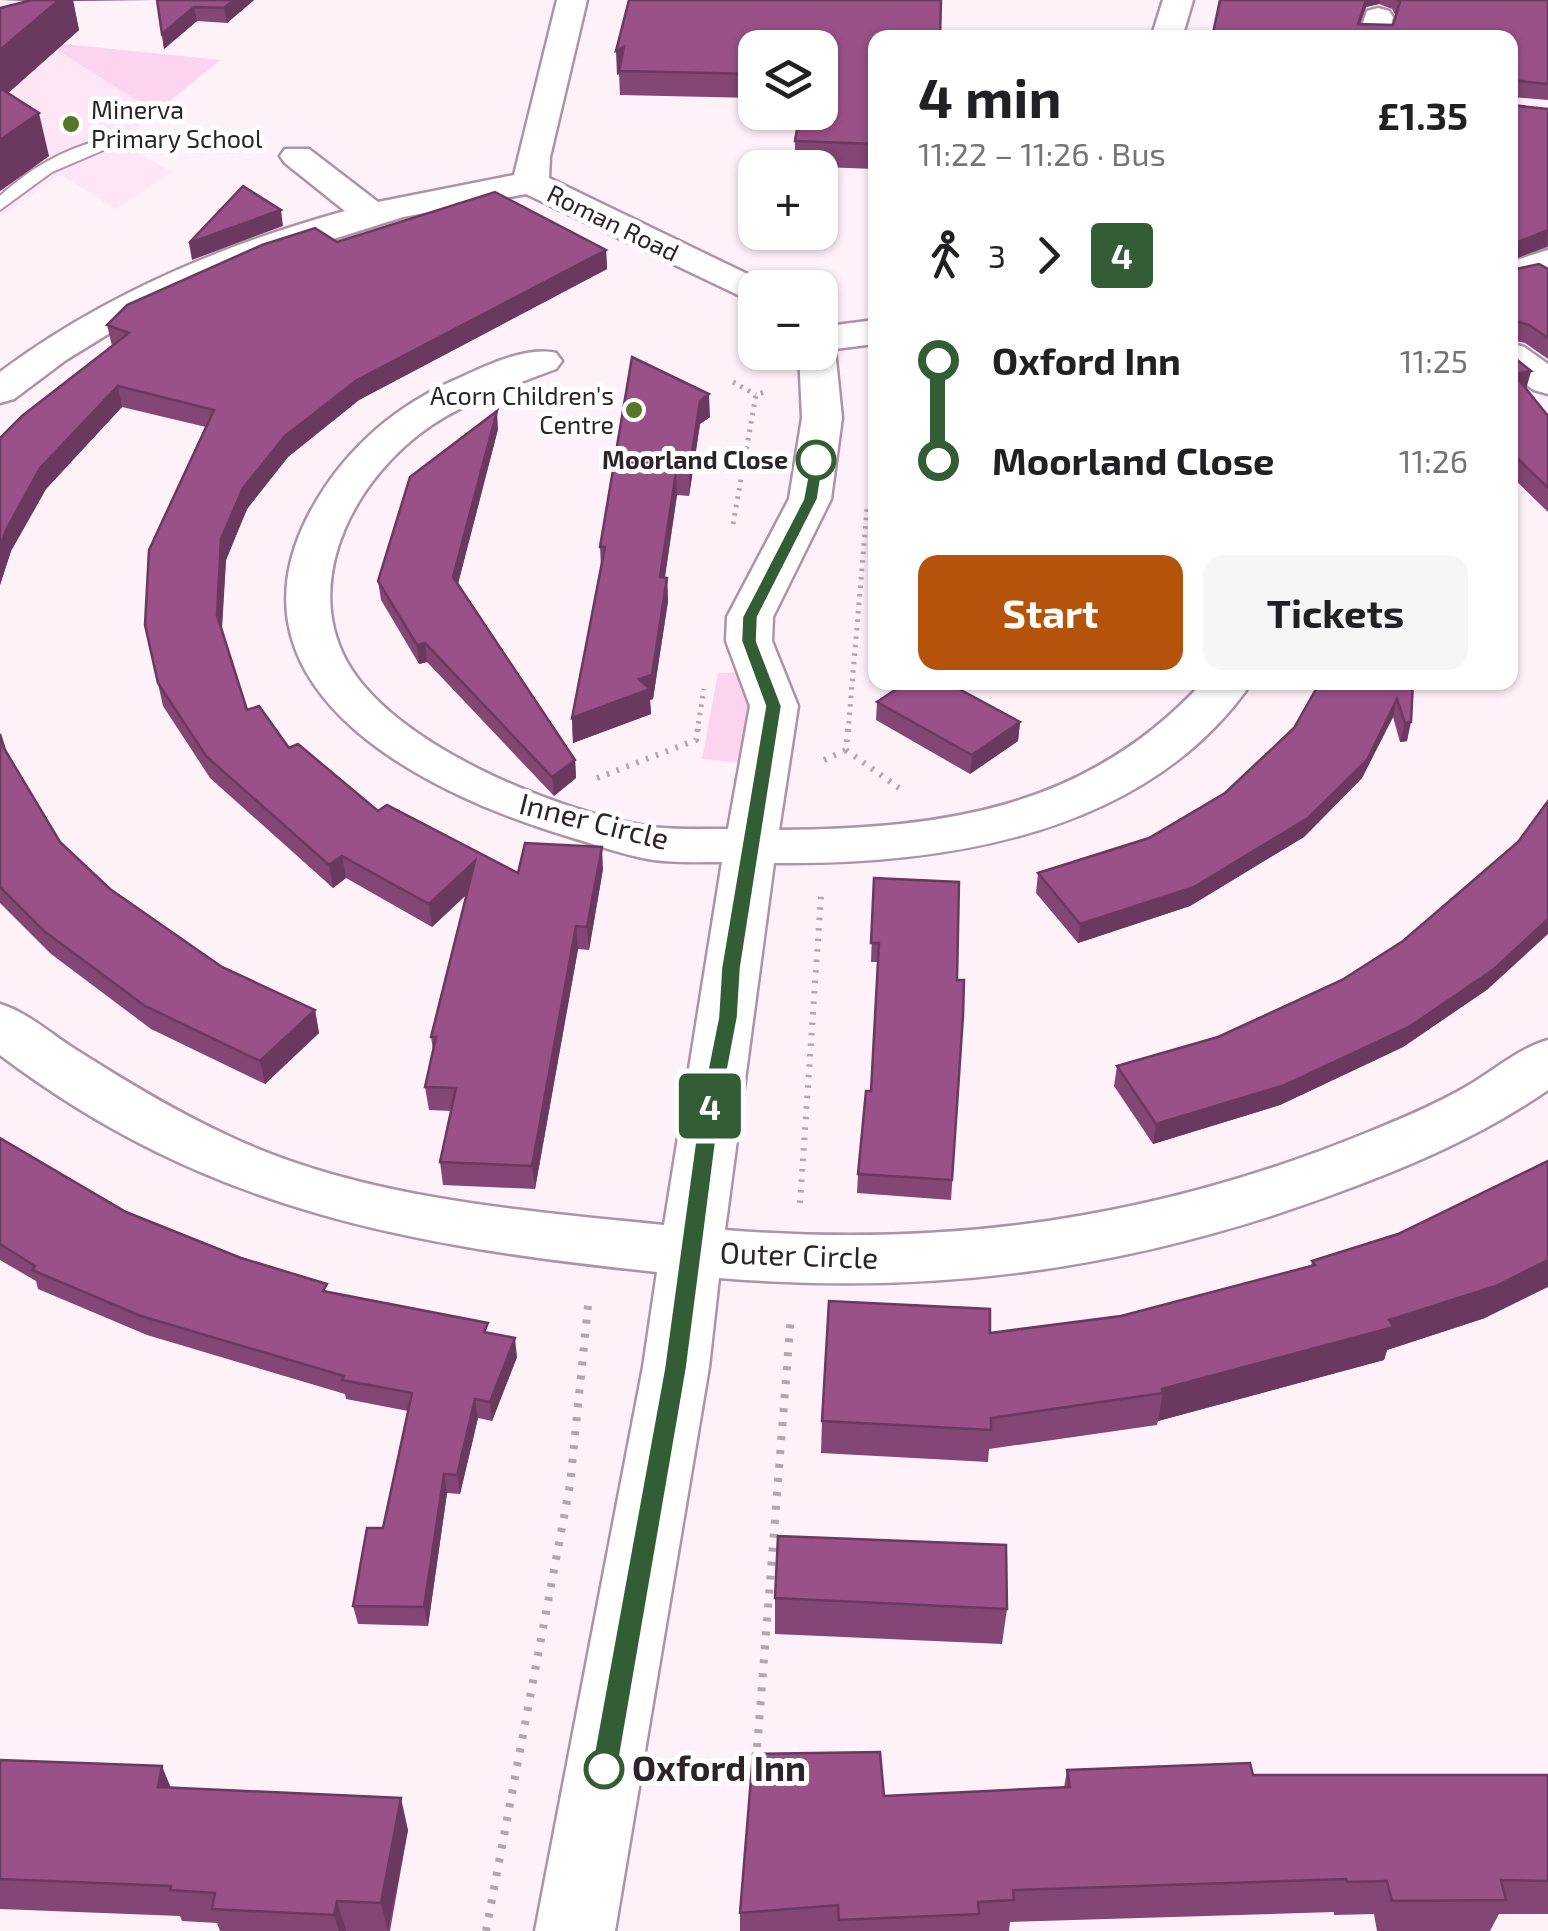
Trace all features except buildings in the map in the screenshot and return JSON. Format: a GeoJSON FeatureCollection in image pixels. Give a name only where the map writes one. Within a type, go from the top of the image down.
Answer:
{"type":"FeatureCollection","features":[{"type":"Feature","properties":{"kind":"street","name":"Roman Road"},"geometry":{"type":"LineString","coordinates":[[572,0],[533,157],[531,183],[738,284]]}},
{"type":"Feature","properties":{"kind":"street"},"geometry":{"type":"LineString","coordinates":[[1169,30],[1178,0]]}},
{"type":"Feature","properties":{"kind":"street"},"geometry":{"type":"LineString","coordinates":[[297,156],[374,216]]}},
{"type":"Feature","properties":{"kind":"street"},"geometry":{"type":"LineString","coordinates":[[0,391],[26,368],[115,314],[209,269],[374,216],[482,188],[531,183]]}},
{"type":"Feature","properties":{"kind":"street"},"geometry":{"type":"LineString","coordinates":[[1518,271],[1548,261]]}},
{"type":"Feature","properties":{"kind":"street"},"geometry":{"type":"LineString","coordinates":[[838,337],[868,333]]}},
{"type":"Feature","properties":{"kind":"street"},"geometry":{"type":"LineString","coordinates":[[1518,361],[1548,382]]}},
{"type":"Feature","properties":{"kind":"street"},"geometry":{"type":"LineString","coordinates":[[576,1931],[676,1368],[689,1252],[728,1017],[749,846],[774,706],[749,641],[750,617],[810,499],[822,418],[819,370]]}},
{"type":"Feature","properties":{"kind":"street","name":"Inner Circle"},"geometry":{"type":"LineString","coordinates":[[535,383],[484,381],[402,427],[372,454],[338,496],[317,536],[310,584],[308,618],[323,660],[363,709],[423,759],[488,794],[655,844],[824,848],[960,832],[1004,824],[1050,808],[1144,762],[1180,736],[1222,690]]}},
{"type":"Feature","properties":{"kind":"street","name":"Outer Circle"},"geometry":{"type":"LineString","coordinates":[[0,1024],[24,1046],[180,1142],[283,1182],[382,1208],[595,1242],[689,1252],[901,1260],[1057,1245],[1275,1194],[1401,1143],[1518,1084],[1548,1060]]}},
{"type":"Feature","properties":{"kind":"lane"},"geometry":{"type":"LineString","coordinates":[[0,206],[29,177],[64,156],[100,145]]}},
{"type":"Feature","properties":{"kind":"path"},"geometry":{"type":"LineString","coordinates":[[733,382],[756,395]]}},
{"type":"Feature","properties":{"kind":"path"},"geometry":{"type":"LineString","coordinates":[[867,508],[846,750],[960,832]]}},
{"type":"Feature","properties":{"kind":"path"},"geometry":{"type":"LineString","coordinates":[[755,1769],[824,848]]}},
{"type":"Feature","properties":{"kind":"path"},"geometry":{"type":"LineString","coordinates":[[486,1931],[570,1485],[595,1242]]}},
{"type":"Feature","properties":{"kind":"shaded area","name":"Minerva Primary School"},"geometry":{"type":"Polygon","coordinates":[[[0,38],[220,60],[118,143],[173,172],[115,209],[60,174],[0,217],[0,38]]]}},
{"type":"Feature","properties":{"kind":"shaded area"},"geometry":{"type":"Polygon","coordinates":[[[44,42],[220,60],[156,112],[44,42]]]}},
{"type":"Feature","properties":{"kind":"shaded area"},"geometry":{"type":"Polygon","coordinates":[[[762,672],[765,765],[702,759],[718,673],[762,672]]]}},
{"type":"Feature","properties":{"kind":"bus line","name":"4"},"geometry":{"type":"LineString","coordinates":[[604,1769],[676,1368],[709,1112],[728,1017],[749,846],[774,706],[749,641],[750,617],[810,499],[816,460]]}},
{"type":"Feature","properties":{"kind":"place","name":"Minerva Primary School"},"geometry":{"type":"Point","coordinates":[71,124]}},
{"type":"Feature","properties":{"kind":"place","name":"Acorn Children's Centre"},"geometry":{"type":"Point","coordinates":[634,410]}},
{"type":"Feature","properties":{"kind":"place","name":"Moorland Close"},"geometry":{"type":"Point","coordinates":[816,460]}},
{"type":"Feature","properties":{"kind":"place","name":"Oxford Inn"},"geometry":{"type":"Point","coordinates":[604,1769]}}]}
